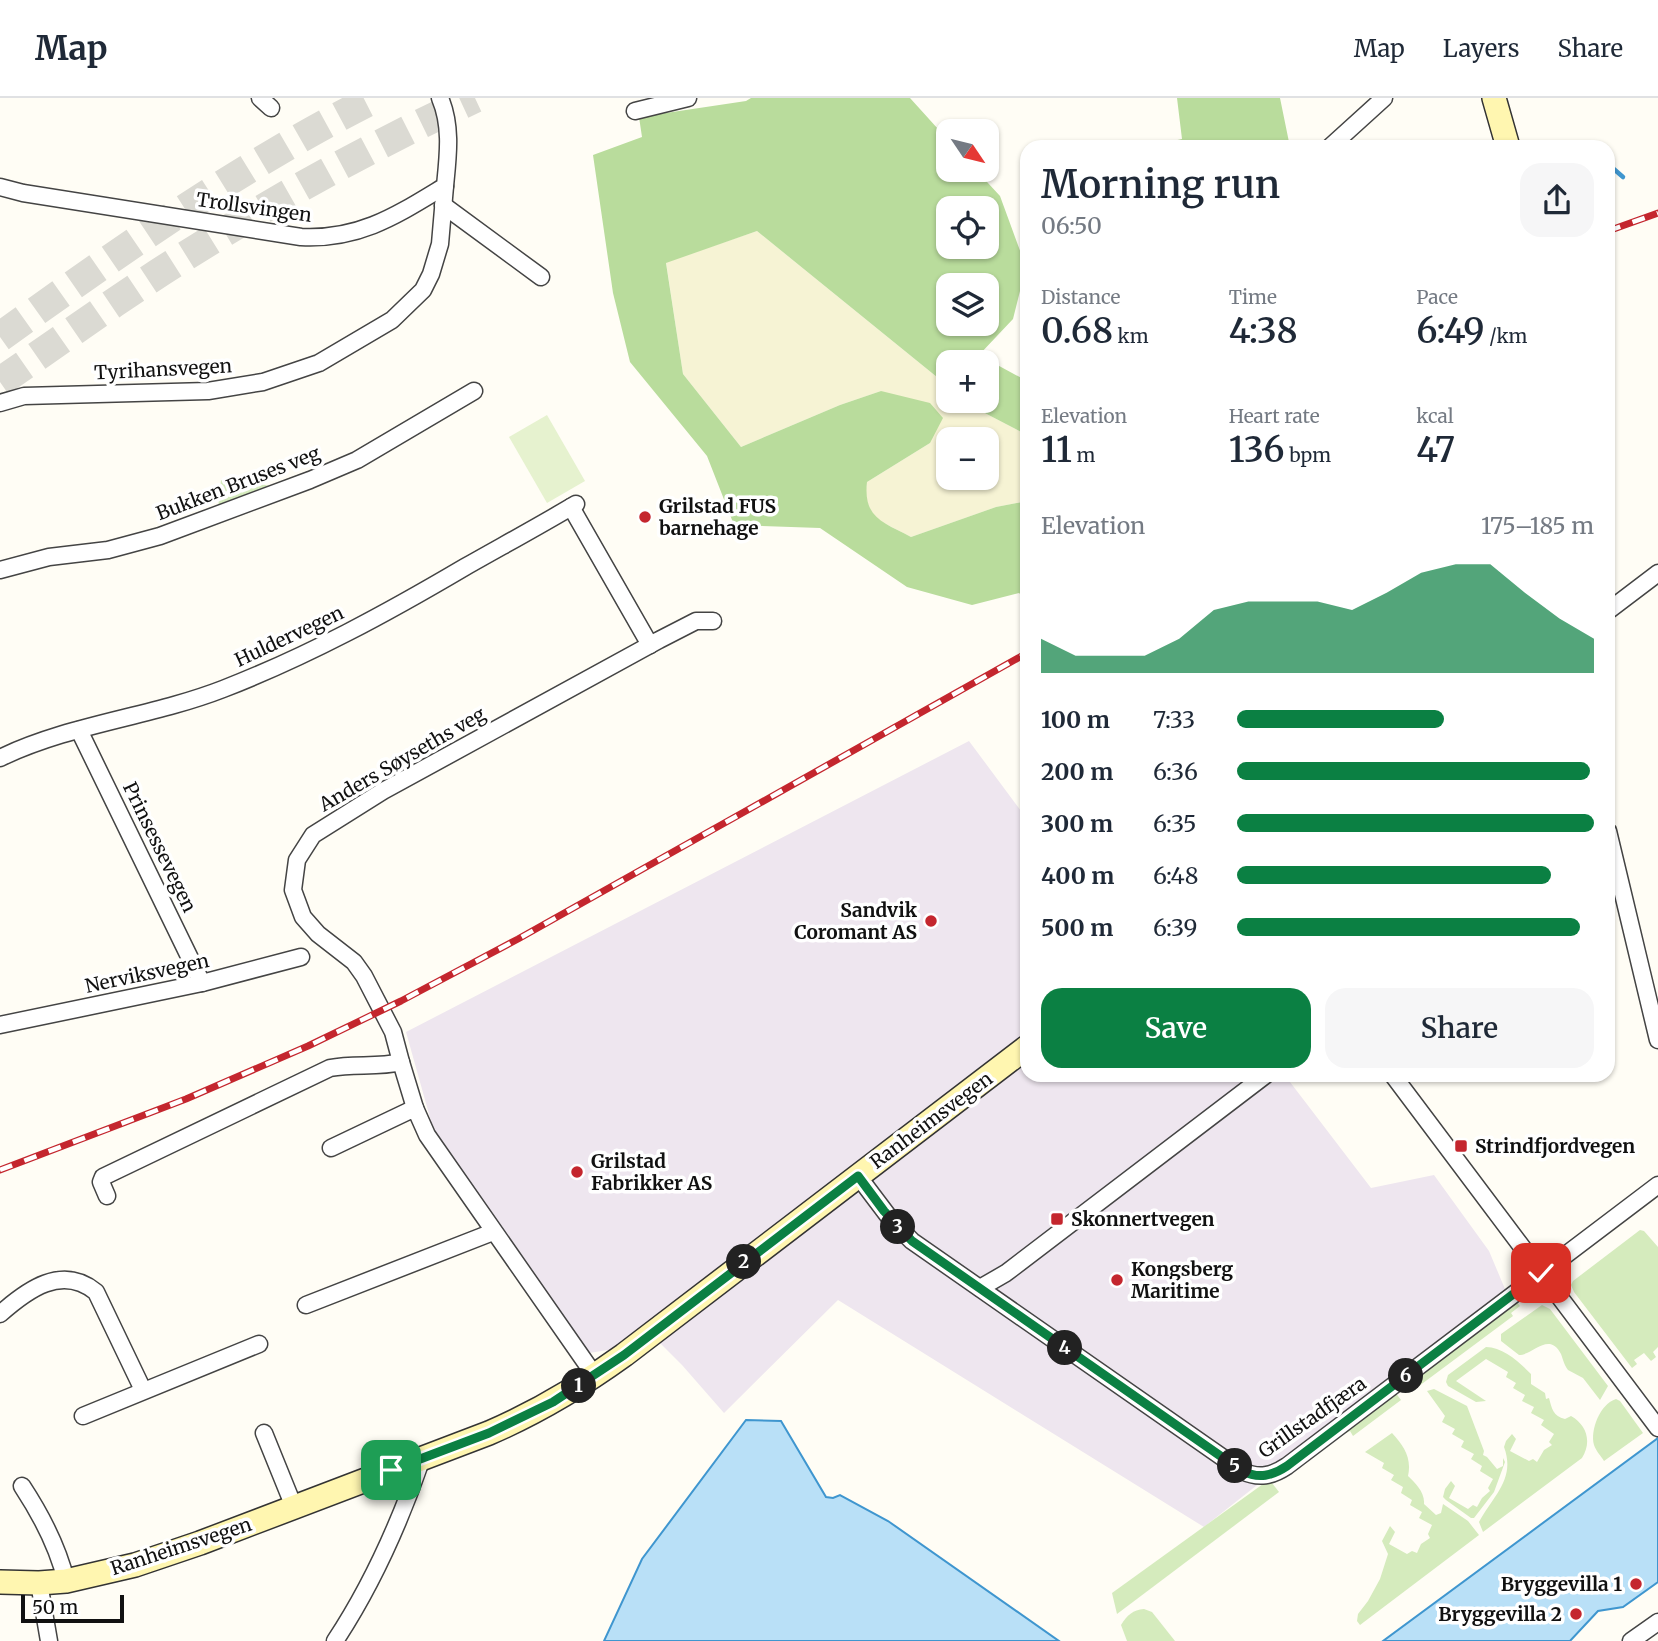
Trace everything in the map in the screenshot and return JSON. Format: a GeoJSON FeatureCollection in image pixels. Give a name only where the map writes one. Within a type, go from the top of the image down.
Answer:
{"type":"FeatureCollection","features":[{"type":"Feature","properties":{"kind":"street"},"geometry":{"type":"LineString","coordinates":[[440,98],[450,152],[446,186]]}},
{"type":"Feature","properties":{"kind":"street"},"geometry":{"type":"LineString","coordinates":[[635,111],[688,98]]}},
{"type":"Feature","properties":{"kind":"street"},"geometry":{"type":"LineString","coordinates":[[1338,140],[1384,98]]}},
{"type":"Feature","properties":{"kind":"street"},"geometry":{"type":"LineString","coordinates":[[1494,98],[1506,140]]}},
{"type":"Feature","properties":{"kind":"street","name":"Trollsvingen"},"geometry":{"type":"LineString","coordinates":[[0,187],[151,214],[315,237],[342,235],[370,227],[397,215],[446,186]]}},
{"type":"Feature","properties":{"kind":"street","name":"Tyrihansvegen"},"geometry":{"type":"LineString","coordinates":[[0,403],[24,396],[208,391],[263,382],[319,363],[384,326],[417,298],[427,283],[436,260],[446,186]]}},
{"type":"Feature","properties":{"kind":"street"},"geometry":{"type":"LineString","coordinates":[[443,205],[541,277]]}},
{"type":"Feature","properties":{"kind":"street","name":"Bukken Bruses veg"},"geometry":{"type":"LineString","coordinates":[[0,570],[49,558],[108,550],[160,536],[310,480],[357,460],[474,391]]}},
{"type":"Feature","properties":{"kind":"street","name":"Huldervegen"},"geometry":{"type":"LineString","coordinates":[[0,758],[79,730],[221,690],[293,660],[410,600],[573,506],[650,645]]}},
{"type":"Feature","properties":{"kind":"street"},"geometry":{"type":"LineString","coordinates":[[1615,606],[1658,573]]}},
{"type":"Feature","properties":{"kind":"street","name":"Anders Søyseths veg"},"geometry":{"type":"LineString","coordinates":[[595,1376],[426,1135],[415,1108],[393,1032],[364,976],[354,962],[318,934],[303,917],[293,890],[297,860],[313,835],[365,805],[383,791],[696,621],[713,621]]}},
{"type":"Feature","properties":{"kind":"street","name":"Prinsessevegen"},"geometry":{"type":"LineString","coordinates":[[79,730],[202,983]]}},
{"type":"Feature","properties":{"kind":"street"},"geometry":{"type":"LineString","coordinates":[[1615,860],[1658,1040]]}},
{"type":"Feature","properties":{"kind":"street","name":"Nerviksvegen"},"geometry":{"type":"LineString","coordinates":[[2,1021],[202,983],[301,957]]}},
{"type":"Feature","properties":{"kind":"street","name":"Ranheimsvegen"},"geometry":{"type":"LineString","coordinates":[[0,1582],[66,1581],[135,1565],[200,1544],[528,1417],[595,1376],[1020,1052]]}},
{"type":"Feature","properties":{"kind":"street"},"geometry":{"type":"LineString","coordinates":[[107,1196],[101,1182],[103,1177],[330,1069],[348,1064],[381,1067],[401,1062]]}},
{"type":"Feature","properties":{"kind":"street"},"geometry":{"type":"LineString","coordinates":[[980,1288],[1000,1277],[1256,1082]]}},
{"type":"Feature","properties":{"kind":"street"},"geometry":{"type":"LineString","coordinates":[[1398,1082],[1658,1428]]}},
{"type":"Feature","properties":{"kind":"street"},"geometry":{"type":"LineString","coordinates":[[331,1148],[415,1108]]}},
{"type":"Feature","properties":{"kind":"street","name":"Grillstadfjæra"},"geometry":{"type":"LineString","coordinates":[[858,1176],[884,1211],[912,1241],[1242,1471],[1258,1477],[1287,1466],[1658,1185]]}},
{"type":"Feature","properties":{"kind":"street"},"geometry":{"type":"LineString","coordinates":[[306,1306],[493,1232]]}},
{"type":"Feature","properties":{"kind":"street"},"geometry":{"type":"LineString","coordinates":[[0,1314],[24,1292],[63,1279],[75,1279],[96,1292],[143,1390]]}},
{"type":"Feature","properties":{"kind":"street"},"geometry":{"type":"LineString","coordinates":[[83,1416],[259,1344]]}},
{"type":"Feature","properties":{"kind":"street"},"geometry":{"type":"LineString","coordinates":[[264,1433],[294,1507]]}},
{"type":"Feature","properties":{"kind":"street"},"geometry":{"type":"LineString","coordinates":[[335,1641],[356,1609],[399,1519],[422,1458]]}},
{"type":"Feature","properties":{"kind":"street"},"geometry":{"type":"LineString","coordinates":[[22,1486],[36,1506],[55,1547],[66,1581]]}},
{"type":"Feature","properties":{"kind":"street"},"geometry":{"type":"LineString","coordinates":[[39,1583],[48,1641]]}},
{"type":"Feature","properties":{"kind":"street"},"geometry":{"type":"LineString","coordinates":[[1631,1641],[1658,1622]]}},
{"type":"Feature","properties":{"kind":"shaded area"},"geometry":{"type":"Polygon","coordinates":[[[757,231],[936,376],[936,413],[985,413],[1020,431],[1020,502],[996,507],[911,537],[874,518],[865,497],[867,482],[930,443],[881,391],[840,405],[741,447],[683,374],[666,262],[757,231]]]}},
{"type":"Feature","properties":{"kind":"shaded area"},"geometry":{"type":"Polygon","coordinates":[[[969,741],[1020,810],[1020,1082],[1290,1082],[1371,1188],[1434,1175],[1489,1251],[1505,1289],[1204,1527],[838,1300],[724,1413],[659,1342],[589,1353],[434,1132],[406,1032],[969,741]]]}},
{"type":"Feature","properties":{"kind":"green space"},"geometry":{"type":"Polygon","coordinates":[[[751,98],[910,98],[936,127],[936,182],[987,182],[1000,196],[1020,251],[1020,291],[1013,319],[999,334],[999,273],[936,273],[936,336],[997,336],[984,350],[936,350],[936,376],[757,231],[666,263],[683,374],[741,447],[840,405],[881,391],[930,403],[943,418],[930,443],[867,482],[868,504],[877,517],[911,537],[996,507],[1020,502],[1020,594],[972,605],[907,587],[820,528],[734,525],[707,456],[630,362],[613,293],[593,155],[642,137],[639,117],[746,101],[751,98]]]}},
{"type":"Feature","properties":{"kind":"green space"},"geometry":{"type":"Polygon","coordinates":[[[1177,98],[1280,98],[1289,140],[1178,140],[1182,139],[1177,98]]]}},
{"type":"Feature","properties":{"kind":"green space"},"geometry":{"type":"Polygon","coordinates":[[[999,366],[1020,377],[1020,431],[985,413],[999,413],[999,366]]]}},
{"type":"Feature","properties":{"kind":"green space"},"geometry":{"type":"Polygon","coordinates":[[[547,415],[585,481],[547,503],[509,437],[547,415]]]}},
{"type":"Feature","properties":{"kind":"green space"},"geometry":{"type":"Polygon","coordinates":[[[221,480],[248,481],[274,487],[218,508],[221,480]]]}},
{"type":"Feature","properties":{"kind":"green space"},"geometry":{"type":"Polygon","coordinates":[[[1640,1230],[1658,1247],[1658,1347],[1653,1352],[1656,1357],[1651,1361],[1644,1353],[1634,1360],[1637,1364],[1632,1368],[1571,1285],[1640,1230]]]}},
{"type":"Feature","properties":{"kind":"green space"},"geometry":{"type":"Polygon","coordinates":[[[1516,1301],[1520,1306],[1511,1313],[1513,1316],[1415,1389],[1409,1381],[1516,1301]]]}},
{"type":"Feature","properties":{"kind":"green space"},"geometry":{"type":"Polygon","coordinates":[[[1542,1305],[1550,1309],[1608,1386],[1600,1400],[1583,1378],[1568,1370],[1561,1354],[1551,1344],[1519,1355],[1501,1341],[1501,1334],[1542,1305]]]}},
{"type":"Feature","properties":{"kind":"green space"},"geometry":{"type":"Polygon","coordinates":[[[1486,1347],[1505,1352],[1531,1374],[1531,1384],[1545,1393],[1546,1399],[1549,1398],[1555,1414],[1565,1419],[1571,1416],[1581,1424],[1586,1434],[1587,1446],[1582,1458],[1483,1532],[1479,1522],[1505,1478],[1506,1441],[1512,1434],[1516,1439],[1510,1451],[1537,1462],[1544,1450],[1552,1445],[1549,1442],[1554,1434],[1541,1425],[1544,1420],[1531,1413],[1534,1407],[1522,1401],[1525,1395],[1513,1388],[1516,1383],[1506,1377],[1508,1372],[1486,1359],[1456,1381],[1486,1401],[1476,1402],[1448,1386],[1448,1375],[1486,1347]]]}},
{"type":"Feature","properties":{"kind":"green space"},"geometry":{"type":"Polygon","coordinates":[[[1434,1389],[1467,1406],[1484,1451],[1483,1455],[1497,1469],[1503,1466],[1503,1458],[1505,1462],[1494,1492],[1474,1518],[1443,1497],[1445,1489],[1451,1481],[1455,1486],[1449,1498],[1468,1509],[1473,1505],[1477,1507],[1490,1491],[1488,1488],[1493,1479],[1480,1471],[1482,1466],[1471,1459],[1474,1454],[1461,1447],[1464,1441],[1452,1434],[1455,1429],[1442,1422],[1445,1416],[1427,1391],[1434,1389]]]}},
{"type":"Feature","properties":{"kind":"green space"},"geometry":{"type":"Polygon","coordinates":[[[1395,1392],[1401,1400],[1353,1436],[1350,1431],[1346,1433],[1344,1430],[1395,1392]]]}},
{"type":"Feature","properties":{"kind":"green space"},"geometry":{"type":"Polygon","coordinates":[[[1616,1399],[1643,1433],[1604,1461],[1594,1445],[1594,1432],[1605,1406],[1616,1399]]]}},
{"type":"Feature","properties":{"kind":"green space"},"geometry":{"type":"Polygon","coordinates":[[[1392,1433],[1406,1453],[1408,1476],[1421,1492],[1424,1504],[1436,1515],[1441,1513],[1443,1504],[1468,1521],[1479,1535],[1360,1625],[1357,1621],[1358,1614],[1380,1579],[1388,1554],[1382,1541],[1390,1526],[1395,1532],[1389,1544],[1407,1554],[1412,1551],[1417,1553],[1421,1544],[1430,1538],[1428,1534],[1432,1525],[1419,1518],[1422,1512],[1410,1505],[1412,1500],[1401,1493],[1403,1487],[1391,1480],[1394,1475],[1382,1468],[1384,1463],[1365,1452],[1392,1433]]]}},
{"type":"Feature","properties":{"kind":"green space"},"geometry":{"type":"Polygon","coordinates":[[[1272,1483],[1279,1492],[1117,1614],[1112,1593],[1263,1484],[1272,1483]]]}},
{"type":"Feature","properties":{"kind":"green space"},"geometry":{"type":"Polygon","coordinates":[[[1144,1609],[1152,1612],[1175,1641],[1127,1641],[1121,1625],[1131,1614],[1144,1609]]]}},
{"type":"Feature","properties":{"kind":"water"},"geometry":{"type":"Polygon","coordinates":[[[746,1420],[781,1421],[826,1497],[840,1495],[888,1521],[1059,1641],[604,1641],[642,1559],[746,1420]]]}},
{"type":"Feature","properties":{"kind":"water"},"geometry":{"type":"Polygon","coordinates":[[[1658,1438],[1658,1582],[1623,1607],[1598,1611],[1570,1641],[1383,1641],[1658,1438]]]}},
{"type":"Feature","properties":{"kind":"waterway"},"geometry":{"type":"LineString","coordinates":[[1615,170],[1623,177]]}},
{"type":"Feature","properties":{"kind":"tunnel"},"geometry":{"type":"LineString","coordinates":[[0,337],[136,241],[230,180],[375,98]]}},
{"type":"Feature","properties":{"kind":"tunnel"},"geometry":{"type":"LineString","coordinates":[[0,382],[131,291],[249,217],[322,175],[475,98]]}},
{"type":"Feature","properties":{"kind":"railway"},"geometry":{"type":"LineString","coordinates":[[1615,228],[1658,213]]}},
{"type":"Feature","properties":{"kind":"railway"},"geometry":{"type":"LineString","coordinates":[[0,1170],[186,1099],[308,1046],[401,1001],[518,939],[1020,657]]}},
{"type":"Feature","properties":{"kind":"place","name":"Grilstad FUS barnehage"},"geometry":{"type":"Point","coordinates":[645,517]}},
{"type":"Feature","properties":{"kind":"place","name":"Sandvik Coromant AS"},"geometry":{"type":"Point","coordinates":[931,921]}},
{"type":"Feature","properties":{"kind":"place","name":"Strindfjordvegen"},"geometry":{"type":"Point","coordinates":[1461,1146]}},
{"type":"Feature","properties":{"kind":"place","name":"Grilstad Fabrikker AS"},"geometry":{"type":"Point","coordinates":[577,1172]}},
{"type":"Feature","properties":{"kind":"place","name":"Skonnertvegen"},"geometry":{"type":"Point","coordinates":[1057,1219]}},
{"type":"Feature","properties":{"kind":"place","name":"Kongsberg Maritime"},"geometry":{"type":"Point","coordinates":[1117,1280]}},
{"type":"Feature","properties":{"kind":"place","name":"Bryggevilla 1"},"geometry":{"type":"Point","coordinates":[1636,1584]}},
{"type":"Feature","properties":{"kind":"place","name":"Bryggevilla 2"},"geometry":{"type":"Point","coordinates":[1576,1614]}},
{"type":"Feature","properties":{"kind":"route"},"geometry":{"type":"LineString","coordinates":[[391,1470],[528,1417],[585,1382],[858,1176],[892,1221],[912,1241],[1242,1471],[1258,1477],[1267,1476],[1287,1466],[1541,1273]]}}]}
